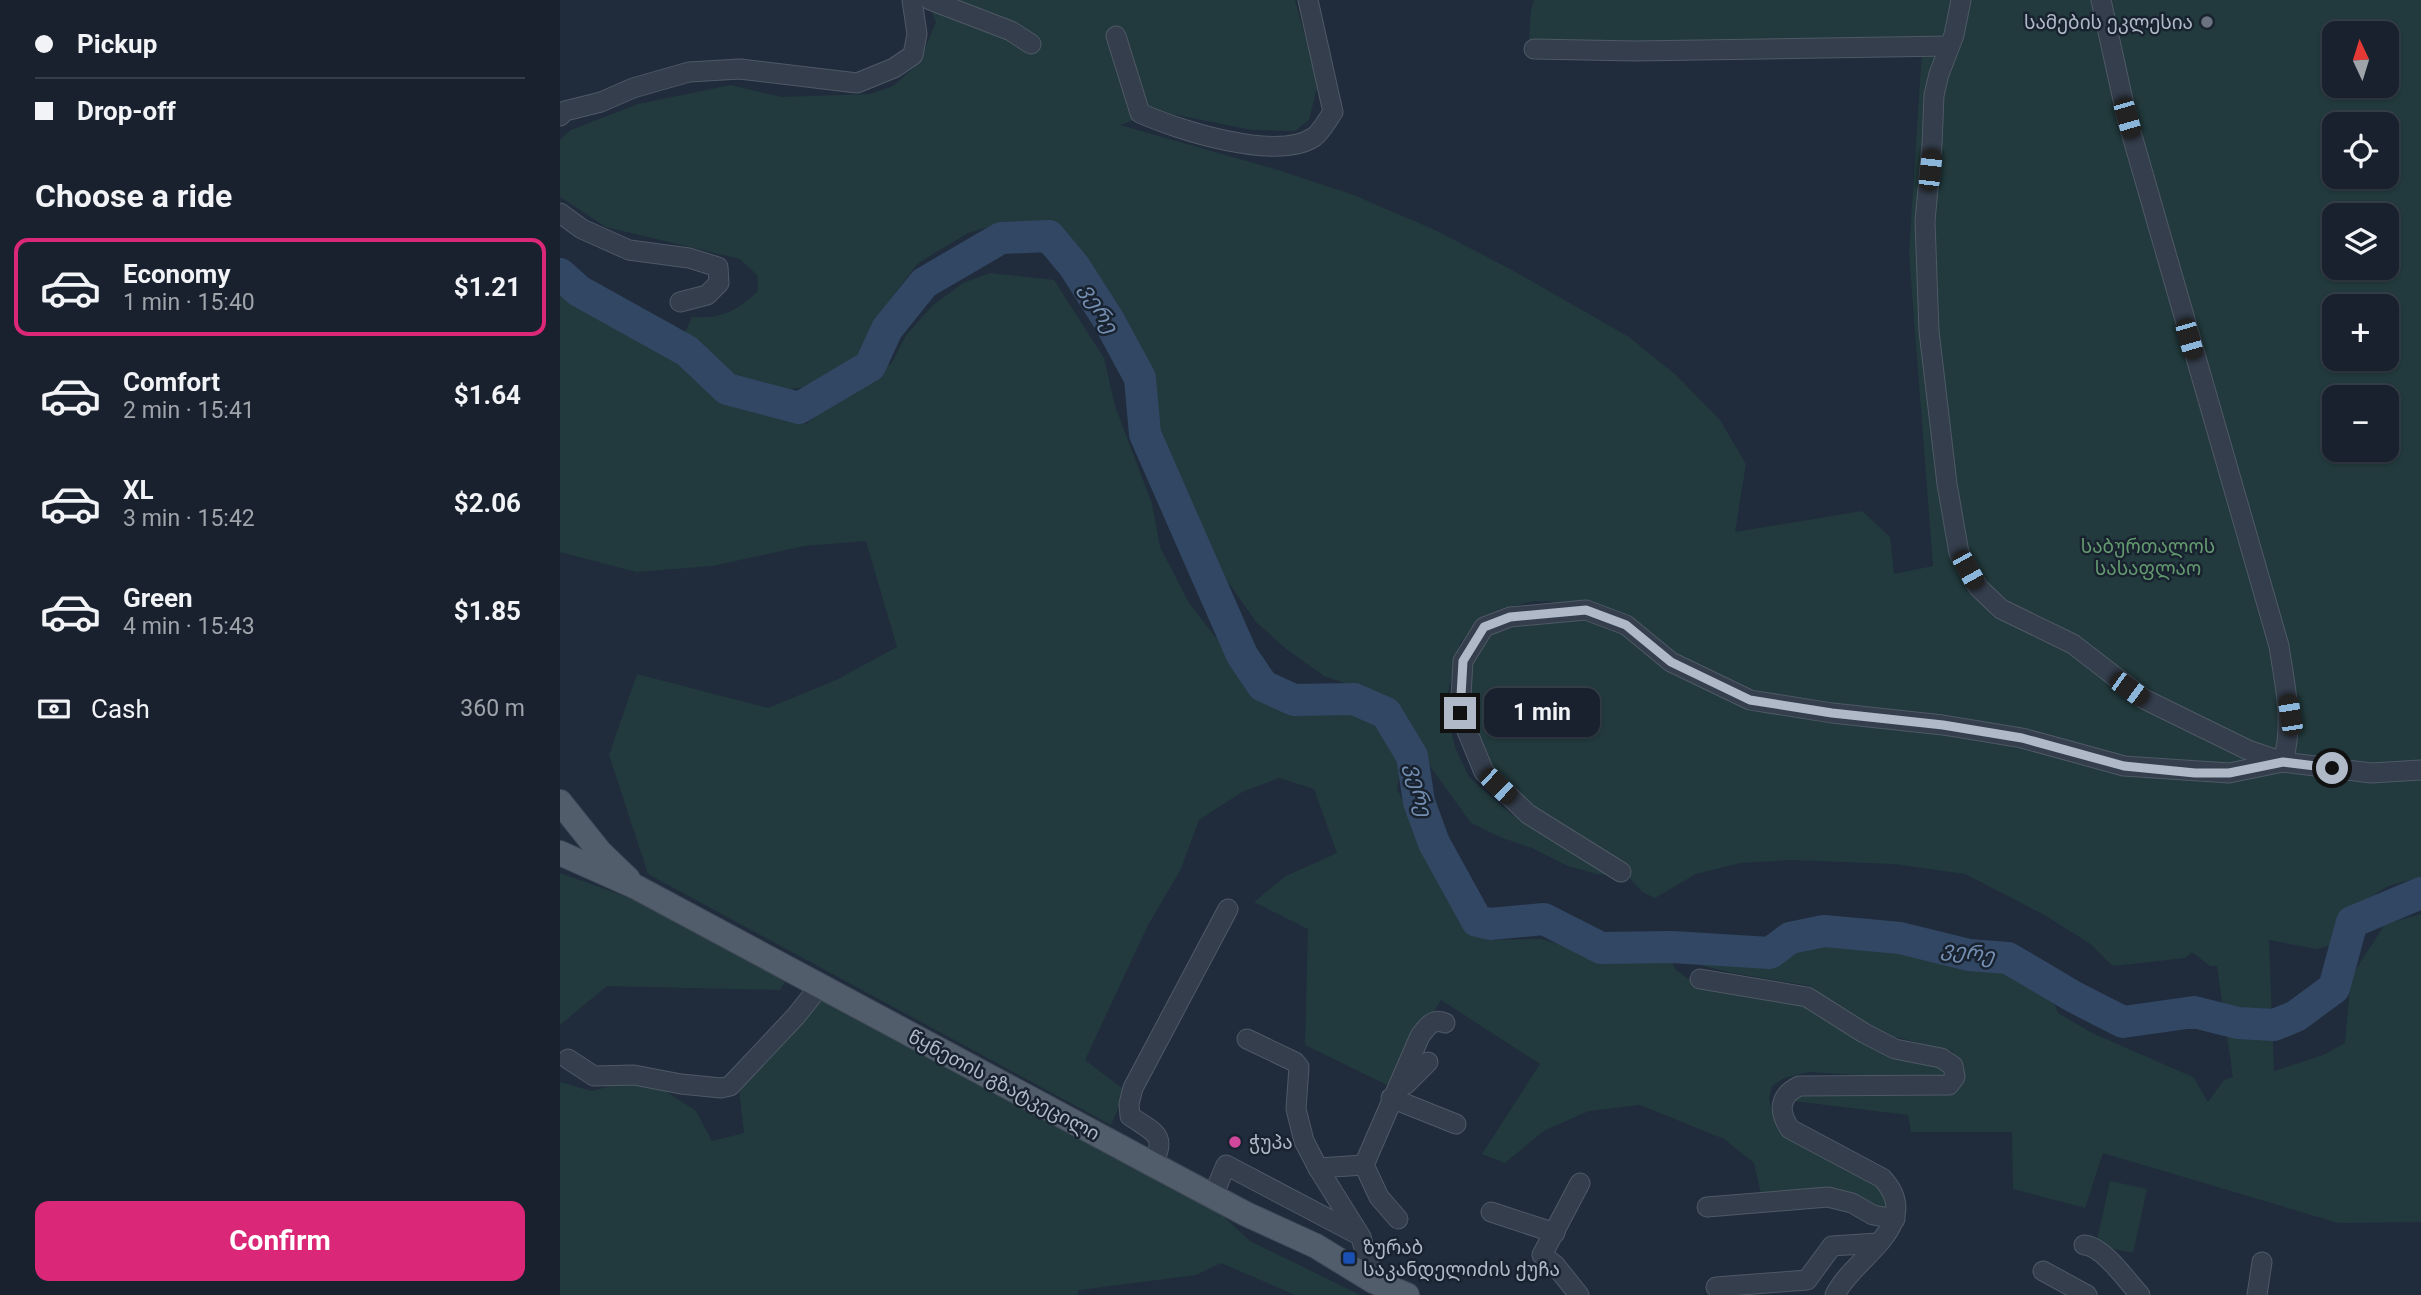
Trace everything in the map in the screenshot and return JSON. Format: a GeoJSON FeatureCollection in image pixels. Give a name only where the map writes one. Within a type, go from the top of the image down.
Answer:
{"type":"FeatureCollection","features":[{"type":"Feature","properties":{"kind":"main road"},"geometry":{"type":"LineString","coordinates":[[560,802],[601,862]]}},
{"type":"Feature","properties":{"kind":"main road"},"geometry":{"type":"LineString","coordinates":[[560,821],[601,862]]}},
{"type":"Feature","properties":{"kind":"main road"},"geometry":{"type":"LineString","coordinates":[[560,853],[601,862]]}},
{"type":"Feature","properties":{"kind":"main road"},"geometry":{"type":"LineString","coordinates":[[560,862],[601,862]]}},
{"type":"Feature","properties":{"kind":"main road","name":"წყნეთის გზატკეცილი"},"geometry":{"type":"LineString","coordinates":[[601,862],[636,887],[819,987],[1213,1196],[1316,1246],[1372,1284],[1406,1295]]}},
{"type":"Feature","properties":{"kind":"street"},"geometry":{"type":"LineString","coordinates":[[560,116],[565,111],[601,102],[633,88],[689,72],[740,69],[857,83],[894,68],[913,55],[917,34],[912,0]]}},
{"type":"Feature","properties":{"kind":"street"},"geometry":{"type":"LineString","coordinates":[[930,0],[1011,31],[1031,44]]}},
{"type":"Feature","properties":{"kind":"street"},"geometry":{"type":"LineString","coordinates":[[1116,36],[1140,113],[1164,123],[1224,140],[1280,148],[1314,137],[1334,112],[1308,0]]}},
{"type":"Feature","properties":{"kind":"street"},"geometry":{"type":"LineString","coordinates":[[1961,0],[1954,35],[1934,95],[1925,221],[1929,331],[1936,405],[1959,553],[1978,587],[2001,609],[2073,644],[2144,699],[2248,750],[2283,762],[2371,773],[2421,770]]}},
{"type":"Feature","properties":{"kind":"street"},"geometry":{"type":"LineString","coordinates":[[2101,0],[2127,118],[2279,646],[2290,715],[2283,762]]}},
{"type":"Feature","properties":{"kind":"street"},"geometry":{"type":"LineString","coordinates":[[1534,49],[1635,51],[1949,46]]}},
{"type":"Feature","properties":{"kind":"street"},"geometry":{"type":"LineString","coordinates":[[560,213],[582,229],[629,250],[689,258],[718,267],[719,283],[707,295],[680,302]]}},
{"type":"Feature","properties":{"kind":"street"},"geometry":{"type":"LineString","coordinates":[[1622,872],[1528,814],[1484,772],[1460,713],[1463,661],[1484,627],[1510,617],[1586,610],[1626,625],[1671,662],[1750,700],[2022,738],[2124,766],[2195,773],[2229,773],[2283,762]]}},
{"type":"Feature","properties":{"kind":"street"},"geometry":{"type":"LineString","coordinates":[[1152,1164],[1160,1150],[1160,1144],[1158,1136],[1130,1116],[1129,1104],[1133,1088],[1228,909]]}},
{"type":"Feature","properties":{"kind":"street"},"geometry":{"type":"LineString","coordinates":[[1700,979],[1807,997],[1895,1049],[1941,1058],[1953,1066],[1955,1077],[1949,1085],[1799,1086],[1789,1091],[1784,1100],[1784,1119],[1790,1129],[1882,1178],[1892,1189],[1896,1201],[1895,1219],[1888,1233],[1835,1295]]}},
{"type":"Feature","properties":{"kind":"street"},"geometry":{"type":"LineString","coordinates":[[568,1059],[594,1076],[634,1075],[721,1088],[730,1086],[796,1016],[819,987]]}},
{"type":"Feature","properties":{"kind":"street"},"geometry":{"type":"LineString","coordinates":[[1398,1219],[1379,1197],[1364,1165],[1420,1036],[1430,1023],[1445,1023]]}},
{"type":"Feature","properties":{"kind":"street"},"geometry":{"type":"LineString","coordinates":[[1247,1039],[1296,1062],[1299,1067],[1296,1109],[1304,1141],[1362,1237],[1372,1284]]}},
{"type":"Feature","properties":{"kind":"street"},"geometry":{"type":"LineString","coordinates":[[1393,1094],[1427,1062]]}},
{"type":"Feature","properties":{"kind":"street"},"geometry":{"type":"LineString","coordinates":[[1393,1094],[1456,1124]]}},
{"type":"Feature","properties":{"kind":"street"},"geometry":{"type":"LineString","coordinates":[[1213,1196],[1226,1165],[1362,1237]]}},
{"type":"Feature","properties":{"kind":"street"},"geometry":{"type":"LineString","coordinates":[[1318,1168],[1364,1165]]}},
{"type":"Feature","properties":{"kind":"street"},"geometry":{"type":"LineString","coordinates":[[1579,1295],[1555,1265],[1542,1255],[1580,1183]]}},
{"type":"Feature","properties":{"kind":"street"},"geometry":{"type":"LineString","coordinates":[[1707,1207],[1828,1197],[1852,1203],[1873,1215],[1895,1219]]}},
{"type":"Feature","properties":{"kind":"street"},"geometry":{"type":"LineString","coordinates":[[1491,1212],[1555,1233]]}},
{"type":"Feature","properties":{"kind":"street"},"geometry":{"type":"LineString","coordinates":[[1716,1287],[1807,1280],[1832,1246],[1878,1243]]}},
{"type":"Feature","properties":{"kind":"street"},"geometry":{"type":"LineString","coordinates":[[2084,1245],[2091,1245],[2102,1252],[2140,1295]]}},
{"type":"Feature","properties":{"kind":"street"},"geometry":{"type":"LineString","coordinates":[[2257,1295],[2262,1262]]}},
{"type":"Feature","properties":{"kind":"street"},"geometry":{"type":"LineString","coordinates":[[2043,1271],[2087,1295]]}},
{"type":"Feature","properties":{"kind":"green space","name":"საბურთალოს სასაფლაო"},"geometry":{"type":"Polygon","coordinates":[[[927,0],[1295,0],[1318,84],[1309,120],[1295,131],[1252,130],[1157,111],[1120,125],[1278,170],[1351,194],[1435,230],[1512,270],[1629,337],[1676,375],[1720,420],[1746,464],[1735,532],[1862,511],[1890,537],[1894,574],[1933,566],[1909,253],[1922,51],[1528,51],[1534,0],[2421,0],[2421,877],[2388,886],[2345,913],[2334,944],[2317,949],[2269,940],[2274,1071],[2323,1055],[2345,1043],[2351,977],[2385,924],[2421,914],[2421,1222],[2338,1223],[2103,1153],[2085,1208],[2013,1189],[2012,1132],[1911,1132],[1908,1115],[1794,1101],[1793,1094],[1949,1089],[1963,1068],[1952,1051],[1883,1034],[1810,986],[1732,973],[1688,962],[1686,955],[1775,960],[1811,940],[1859,938],[1888,944],[1964,969],[2008,966],[2048,987],[2058,1013],[2092,1033],[2193,1077],[2208,1102],[2224,1080],[2233,1077],[2217,966],[2210,966],[2192,952],[2185,958],[2113,966],[2089,943],[2041,913],[1965,874],[1894,864],[1791,860],[1740,863],[1696,874],[1655,898],[1642,892],[1627,875],[1530,806],[1485,764],[1468,712],[1466,678],[1477,654],[1491,634],[1532,621],[1578,618],[1607,626],[1564,602],[1534,601],[1500,609],[1480,619],[1460,643],[1445,704],[1455,747],[1469,777],[1511,814],[1618,876],[1597,874],[1568,866],[1471,823],[1419,751],[1404,717],[1371,692],[1324,676],[1285,648],[1256,622],[1210,556],[1186,513],[1148,402],[1144,376],[1112,308],[1059,232],[995,225],[968,233],[917,264],[896,292],[856,362],[825,383],[787,390],[736,380],[682,339],[692,317],[712,317],[728,312],[758,291],[757,275],[740,259],[606,227],[560,197],[560,140],[571,130],[638,104],[731,85],[781,97],[870,94],[893,86],[919,63],[936,22],[927,0]]]}},
{"type":"Feature","properties":{"kind":"green space"},"geometry":{"type":"Polygon","coordinates":[[[990,273],[1054,280],[1104,358],[1115,406],[1152,504],[1160,547],[1189,603],[1259,693],[1290,702],[1355,706],[1382,724],[1401,765],[1397,789],[1465,926],[1487,940],[1541,939],[1598,956],[1668,957],[1676,970],[1690,980],[1807,1002],[1945,1063],[1947,1076],[1935,1080],[1809,1072],[1784,1078],[1772,1086],[1769,1099],[1774,1117],[1881,1184],[1887,1207],[1880,1210],[1853,1192],[1819,1189],[1762,1198],[1754,1163],[1724,1139],[1640,1105],[1589,1111],[1545,1130],[1505,1163],[1482,1154],[1540,1064],[1441,1000],[1387,1085],[1305,1045],[1308,929],[1254,902],[1286,876],[1337,853],[1314,789],[1279,778],[1242,792],[1199,820],[1180,871],[1148,925],[1085,1060],[1126,1091],[1111,1125],[648,874],[609,755],[637,674],[768,708],[836,680],[897,647],[866,541],[804,546],[712,566],[636,572],[560,552],[560,285],[679,360],[737,403],[806,424],[866,377],[891,364],[907,334],[932,306],[963,283],[990,273]]]}},
{"type":"Feature","properties":{"kind":"green space"},"geometry":{"type":"Polygon","coordinates":[[[560,873],[647,904],[788,977],[780,990],[607,986],[560,1025],[560,873]]]}},
{"type":"Feature","properties":{"kind":"green space"},"geometry":{"type":"Polygon","coordinates":[[[823,993],[1208,1202],[1250,1241],[1360,1295],[1295,1295],[1221,1263],[1196,1275],[1079,1290],[1077,1295],[560,1295],[560,1082],[592,1091],[622,1083],[659,1087],[696,1111],[712,1141],[744,1133],[739,1090],[823,993]]]}},
{"type":"Feature","properties":{"kind":"green space"},"geometry":{"type":"Polygon","coordinates":[[[2110,1181],[2147,1189],[2133,1253],[2096,1245],[2110,1181]]]}},
{"type":"Feature","properties":{"kind":"waterway","name":"ვერე"},"geometry":{"type":"LineString","coordinates":[[560,274],[579,291],[687,351],[727,389],[799,408],[870,366],[887,329],[924,283],[1001,238],[1049,236],[1074,266],[1108,319],[1140,378],[1145,434],[1242,655],[1263,686],[1294,700],[1354,699],[1386,713],[1412,756],[1419,802],[1434,843],[1477,921],[1490,924],[1544,919],[1601,948],[1672,947],[1770,953],[1790,938],[1824,931],[1900,938],[1969,955],[2008,958],[2123,1022],[2194,1012],[2238,1023],[2274,1025],[2296,1016],[2334,988],[2352,922],[2421,893]]}},
{"type":"Feature","properties":{"kind":"place","name":"სამების ეკლესია"},"geometry":{"type":"Point","coordinates":[2207,22]}},
{"type":"Feature","properties":{"kind":"place","name":"ჭუპა"},"geometry":{"type":"Point","coordinates":[1235,1142]}},
{"type":"Feature","properties":{"kind":"place","name":"ზურაბ საკანდელიძის ქუჩა"},"geometry":{"type":"Point","coordinates":[1349,1258]}},
{"type":"Feature","properties":{"kind":"route"},"geometry":{"type":"LineString","coordinates":[[1460,713],[1463,661],[1484,627],[1510,617],[1586,610],[1626,625],[1671,662],[1750,700],[2022,738],[2124,766],[2195,773],[2229,773],[2283,762],[2332,768]]}}]}
